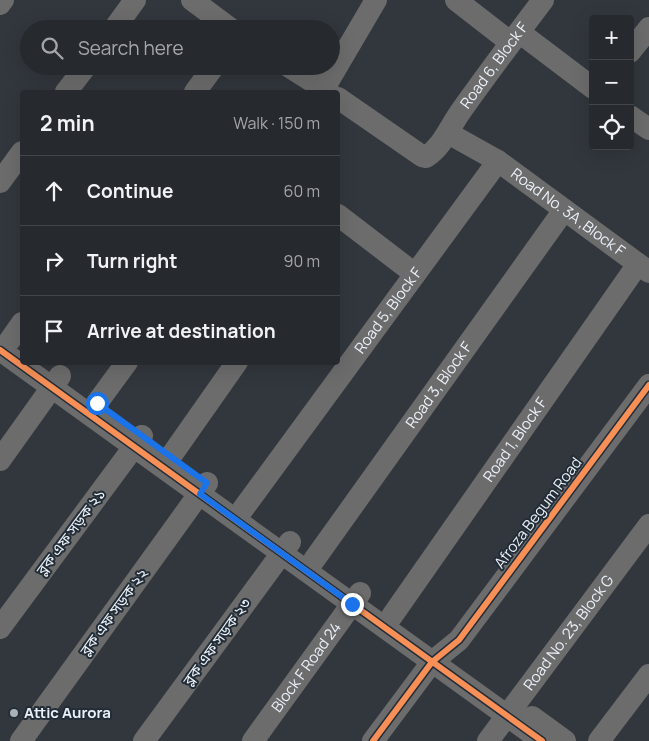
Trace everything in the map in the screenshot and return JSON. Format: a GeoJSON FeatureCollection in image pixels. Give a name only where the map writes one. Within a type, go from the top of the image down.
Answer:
{"type":"FeatureCollection","features":[{"type":"Feature","properties":{"kind":"street"},"geometry":{"type":"LineString","coordinates":[[0,4],[3,0]]}},
{"type":"Feature","properties":{"kind":"street"},"geometry":{"type":"LineString","coordinates":[[121,20],[135,0]]}},
{"type":"Feature","properties":{"kind":"street"},"geometry":{"type":"LineString","coordinates":[[192,0],[219,20]]}},
{"type":"Feature","properties":{"kind":"street"},"geometry":{"type":"LineString","coordinates":[[340,70],[376,0]]}},
{"type":"Feature","properties":{"kind":"street"},"geometry":{"type":"LineString","coordinates":[[456,0],[589,85]]}},
{"type":"Feature","properties":{"kind":"street","name":"Road 6, Block F"},"geometry":{"type":"LineString","coordinates":[[340,101],[422,156],[426,156],[430,154],[448,133],[456,117],[543,0]]}},
{"type":"Feature","properties":{"kind":"street"},"geometry":{"type":"LineString","coordinates":[[634,47],[649,28]]}},
{"type":"Feature","properties":{"kind":"street"},"geometry":{"type":"LineString","coordinates":[[68,90],[79,75]]}},
{"type":"Feature","properties":{"kind":"street"},"geometry":{"type":"LineString","coordinates":[[196,90],[207,75]]}},
{"type":"Feature","properties":{"kind":"street"},"geometry":{"type":"LineString","coordinates":[[301,75],[324,90]]}},
{"type":"Feature","properties":{"kind":"street"},"geometry":{"type":"LineString","coordinates":[[330,90],[337,75]]}},
{"type":"Feature","properties":{"kind":"street"},"geometry":{"type":"LineString","coordinates":[[634,119],[649,130]]}},
{"type":"Feature","properties":{"kind":"street","name":"Road No. 3A ,Block F"},"geometry":{"type":"LineString","coordinates":[[448,133],[498,161],[643,268]]}},
{"type":"Feature","properties":{"kind":"street"},"geometry":{"type":"LineString","coordinates":[[0,182],[20,155]]}},
{"type":"Feature","properties":{"kind":"street","name":"Road 5, Block F"},"geometry":{"type":"LineString","coordinates":[[243,509],[498,161]]}},
{"type":"Feature","properties":{"kind":"street","name":"Road 3, Block F"},"geometry":{"type":"LineString","coordinates":[[314,560],[564,210]]}},
{"type":"Feature","properties":{"kind":"street"},"geometry":{"type":"LineString","coordinates":[[340,219],[415,274]]}},
{"type":"Feature","properties":{"kind":"street","name":"Road 1, Block F"},"geometry":{"type":"LineString","coordinates":[[392,616],[643,268]]}},
{"type":"Feature","properties":{"kind":"street"},"geometry":{"type":"LineString","coordinates":[[38,365],[56,382],[138,442],[510,710],[565,741]]}},
{"type":"Feature","properties":{"kind":"street"},"geometry":{"type":"LineString","coordinates":[[42,365],[56,382],[97,403],[138,442],[171,456],[204,489],[243,509],[286,548],[314,560],[356,599],[392,616],[440,659]]}},
{"type":"Feature","properties":{"kind":"street"},"geometry":{"type":"LineString","coordinates":[[97,403],[125,365]]}},
{"type":"Feature","properties":{"kind":"street"},"geometry":{"type":"LineString","coordinates":[[171,456],[235,365]]}},
{"type":"Feature","properties":{"kind":"street"},"geometry":{"type":"LineString","coordinates":[[0,460],[56,382]]}},
{"type":"Feature","properties":{"kind":"street","name":"Afroza Begum Road"},"geometry":{"type":"LineString","coordinates":[[440,659],[458,640],[649,385]]}},
{"type":"Feature","properties":{"kind":"street","name":"Afroza Begum Road"},"geometry":{"type":"LineString","coordinates":[[440,659],[465,645],[649,401]]}},
{"type":"Feature","properties":{"kind":"street","name":"ব্লক এফ সড়ক ২১"},"geometry":{"type":"LineString","coordinates":[[0,628],[138,442]]}},
{"type":"Feature","properties":{"kind":"street","name":"ব্লক এফ সড়ক ২২"},"geometry":{"type":"LineString","coordinates":[[21,741],[204,489]]}},
{"type":"Feature","properties":{"kind":"street","name":"Road No. 23, Block G"},"geometry":{"type":"LineString","coordinates":[[488,741],[649,525]]}},
{"type":"Feature","properties":{"kind":"street","name":"ব্লক এফ সড়ক ২৩"},"geometry":{"type":"LineString","coordinates":[[144,741],[286,548]]}},
{"type":"Feature","properties":{"kind":"street","name":"Block F Road 24"},"geometry":{"type":"LineString","coordinates":[[253,741],[356,599]]}},
{"type":"Feature","properties":{"kind":"street"},"geometry":{"type":"LineString","coordinates":[[373,741],[440,659]]}},
{"type":"Feature","properties":{"kind":"street"},"geometry":{"type":"LineString","coordinates":[[382,741],[440,659]]}},
{"type":"Feature","properties":{"kind":"street"},"geometry":{"type":"LineString","coordinates":[[600,741],[649,675]]}},
{"type":"Feature","properties":{"kind":"street"},"geometry":{"type":"LineString","coordinates":[[510,710],[542,741]]}},
{"type":"Feature","properties":{"kind":"cycle path"},"geometry":{"type":"LineString","coordinates":[[0,350],[20,364]]}},
{"type":"Feature","properties":{"kind":"cycle path"},"geometry":{"type":"LineString","coordinates":[[21,365],[542,741]]}},
{"type":"Feature","properties":{"kind":"cycle path"},"geometry":{"type":"LineString","coordinates":[[373,741],[432,662],[459,640],[649,385]]}},
{"type":"Feature","properties":{"kind":"place","name":"Attic Aurora"},"geometry":{"type":"Point","coordinates":[14,713]}},
{"type":"Feature","properties":{"kind":"route"},"geometry":{"type":"LineString","coordinates":[[97,403],[207,483],[200,494],[352,604]]}}]}
